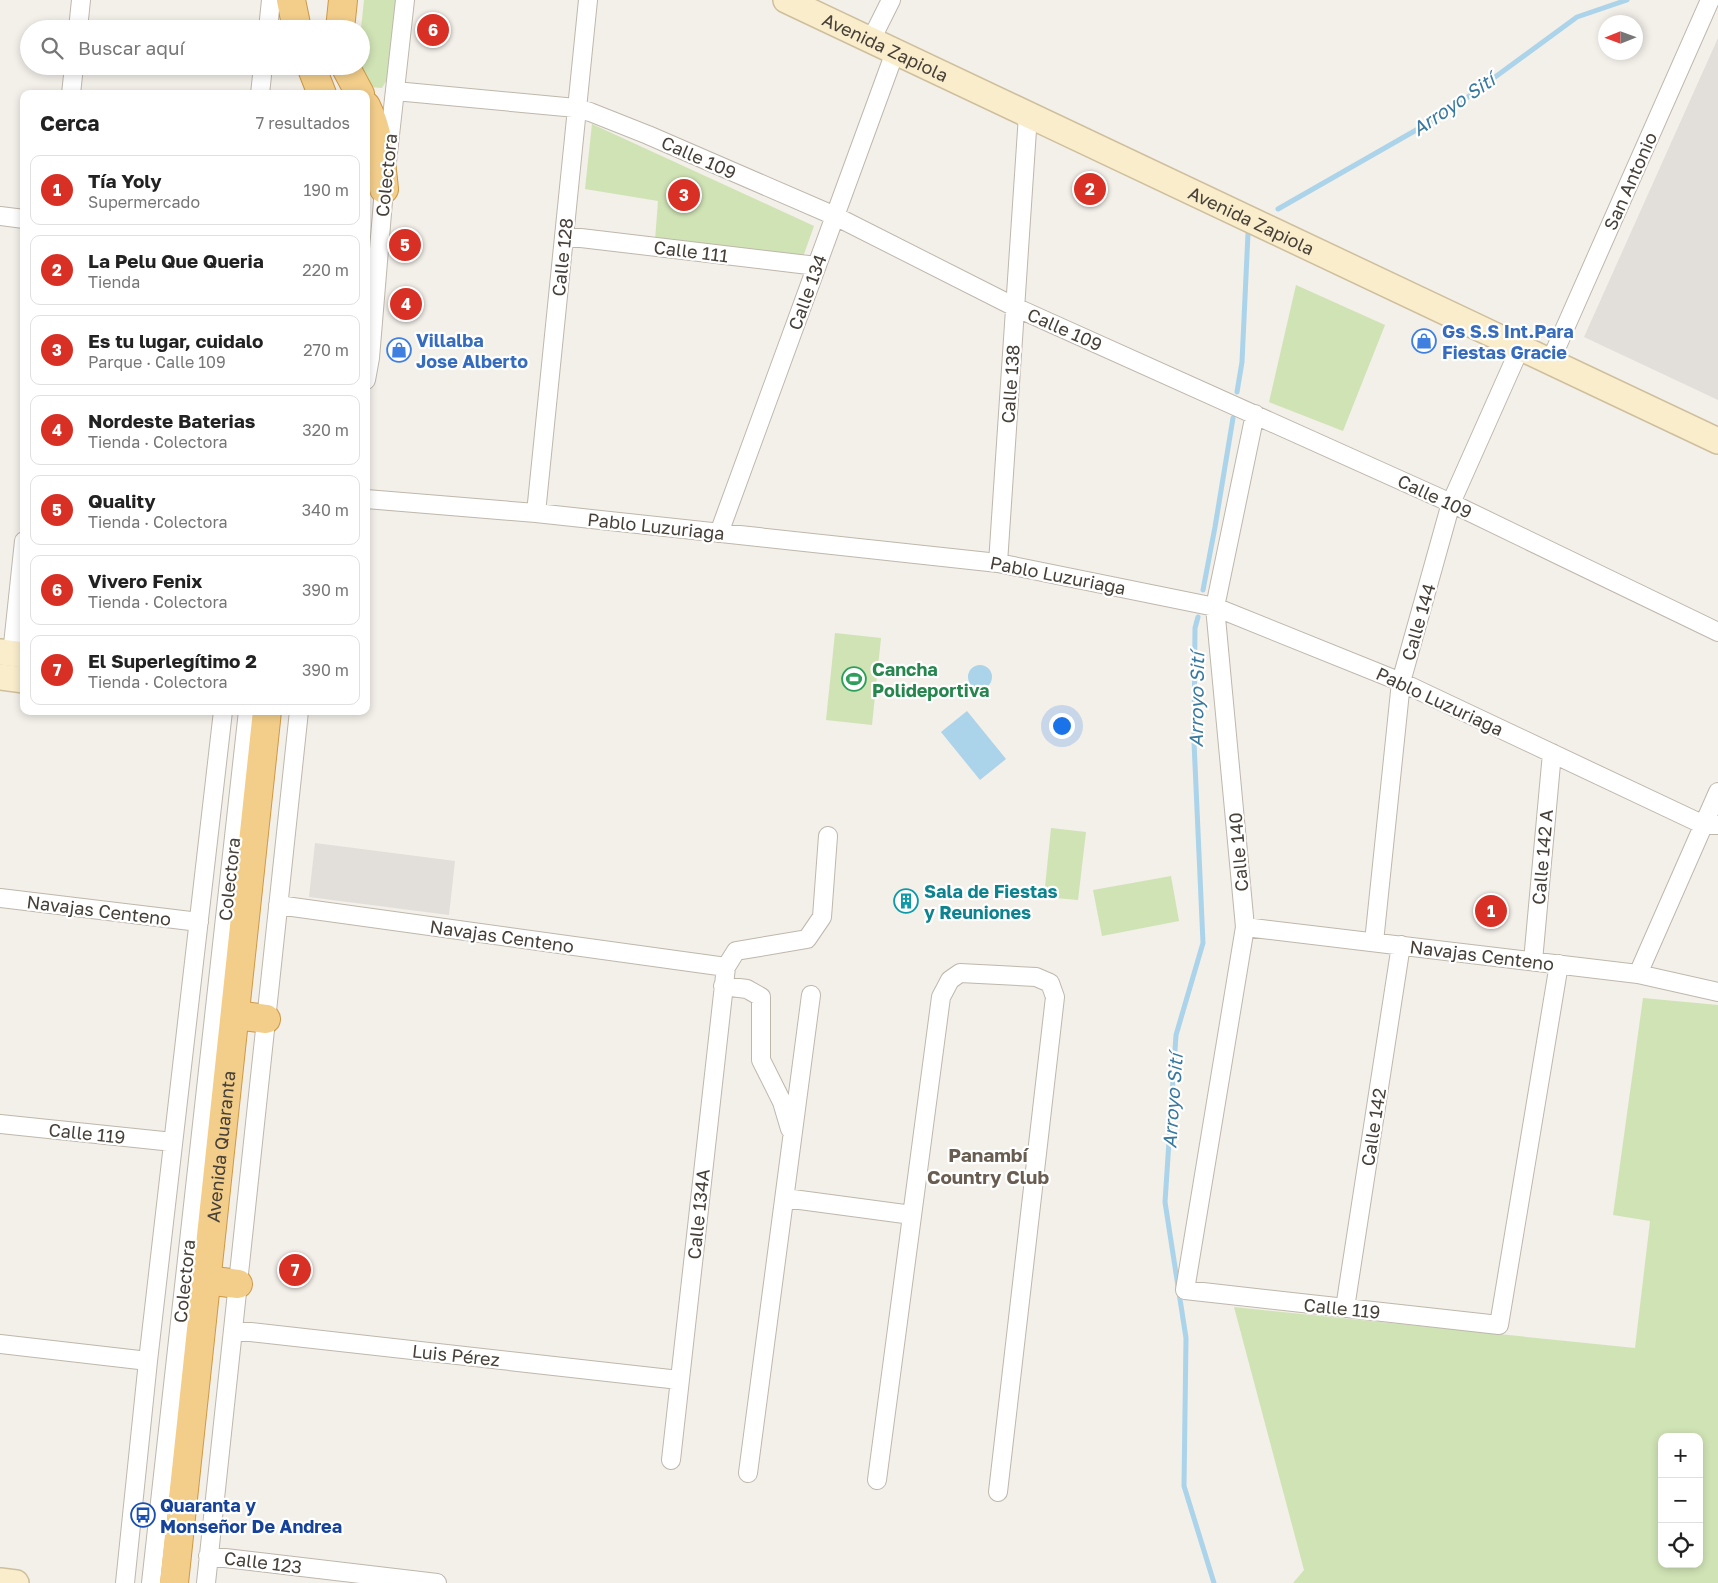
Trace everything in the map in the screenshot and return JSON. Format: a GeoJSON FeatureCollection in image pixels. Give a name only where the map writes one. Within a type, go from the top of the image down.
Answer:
{"type":"FeatureCollection","features":[{"type":"Feature","properties":{"kind":"highway"},"geometry":{"type":"LineString","coordinates":[[291,0],[296,20]]}},
{"type":"Feature","properties":{"kind":"highway"},"geometry":{"type":"LineString","coordinates":[[341,20],[343,0]]}},
{"type":"Feature","properties":{"kind":"highway"},"geometry":{"type":"LineString","coordinates":[[315,75],[320,90]]}},
{"type":"Feature","properties":{"kind":"highway"},"geometry":{"type":"LineString","coordinates":[[333,90],[335,75]]}},
{"type":"Feature","properties":{"kind":"highway"},"geometry":{"type":"LineString","coordinates":[[350,75],[358,90]]}},
{"type":"Feature","properties":{"kind":"highway"},"geometry":{"type":"LineString","coordinates":[[370,113],[380,151],[384,188]]}},
{"type":"Feature","properties":{"kind":"highway","name":"Avenida Quaranta"},"geometry":{"type":"LineString","coordinates":[[174,1583],[267,715]]}},
{"type":"Feature","properties":{"kind":"highway"},"geometry":{"type":"LineString","coordinates":[[235,1016],[266,1019]]}},
{"type":"Feature","properties":{"kind":"highway"},"geometry":{"type":"LineString","coordinates":[[206,1280],[238,1284]]}},
{"type":"Feature","properties":{"kind":"main road","name":"Avenida Zapiola"},"geometry":{"type":"LineString","coordinates":[[786,0],[1718,441]]}},
{"type":"Feature","properties":{"kind":"main road"},"geometry":{"type":"LineString","coordinates":[[0,677],[20,680]]}},
{"type":"Feature","properties":{"kind":"main road"},"geometry":{"type":"LineString","coordinates":[[0,1581],[16,1583]]}},
{"type":"Feature","properties":{"kind":"street"},"geometry":{"type":"LineString","coordinates":[[79,20],[82,0]]}},
{"type":"Feature","properties":{"kind":"street"},"geometry":{"type":"LineString","coordinates":[[269,20],[271,0]]}},
{"type":"Feature","properties":{"kind":"street","name":"Colectora"},"geometry":{"type":"LineString","coordinates":[[370,358],[384,188],[405,0]]}},
{"type":"Feature","properties":{"kind":"street","name":"Calle 128"},"geometry":{"type":"LineString","coordinates":[[536,513],[588,0]]}},
{"type":"Feature","properties":{"kind":"street"},"geometry":{"type":"LineString","coordinates":[[871,40],[891,0]]}},
{"type":"Feature","properties":{"kind":"street","name":"San Antonio"},"geometry":{"type":"LineString","coordinates":[[1550,362],[1710,0]]}},
{"type":"Feature","properties":{"kind":"street","name":"Calle 134"},"geometry":{"type":"LineString","coordinates":[[719,533],[895,52]]}},
{"type":"Feature","properties":{"kind":"street"},"geometry":{"type":"LineString","coordinates":[[72,90],[73,75]]}},
{"type":"Feature","properties":{"kind":"street"},"geometry":{"type":"LineString","coordinates":[[260,90],[262,75]]}},
{"type":"Feature","properties":{"kind":"street","name":"Calle 109"},"geometry":{"type":"LineString","coordinates":[[395,91],[576,108],[648,135],[835,216],[1015,307],[1451,503],[1718,632]]}},
{"type":"Feature","properties":{"kind":"street","name":"Calle 138"},"geometry":{"type":"LineString","coordinates":[[998,563],[1028,115]]}},
{"type":"Feature","properties":{"kind":"street"},"geometry":{"type":"LineString","coordinates":[[0,216],[20,218]]}},
{"type":"Feature","properties":{"kind":"street","name":"Calle 111"},"geometry":{"type":"LineString","coordinates":[[564,236],[817,266]]}},
{"type":"Feature","properties":{"kind":"street","name":"Calle 144"},"geometry":{"type":"LineString","coordinates":[[1374,942],[1401,682],[1451,503],[1520,348]]}},
{"type":"Feature","properties":{"kind":"street","name":"Calle 140"},"geometry":{"type":"LineString","coordinates":[[1185,1290],[1245,927],[1215,607],[1255,414]]}},
{"type":"Feature","properties":{"kind":"street","name":"Pablo Luzuriaga"},"geometry":{"type":"LineString","coordinates":[[370,499],[536,513],[998,563],[1215,607],[1401,682],[1711,825]]}},
{"type":"Feature","properties":{"kind":"street"},"geometry":{"type":"LineString","coordinates":[[12,654],[20,578]]}},
{"type":"Feature","properties":{"kind":"street"},"geometry":{"type":"LineString","coordinates":[[125,1583],[148,1360],[223,715]]}},
{"type":"Feature","properties":{"kind":"street","name":"Colectora"},"geometry":{"type":"LineString","coordinates":[[151,1583],[248,715]]}},
{"type":"Feature","properties":{"kind":"street"},"geometry":{"type":"LineString","coordinates":[[206,1583],[299,715]]}},
{"type":"Feature","properties":{"kind":"street","name":"Calle 142 A"},"geometry":{"type":"LineString","coordinates":[[1533,961],[1552,753]]}},
{"type":"Feature","properties":{"kind":"street"},"geometry":{"type":"LineString","coordinates":[[1638,974],[1711,825],[1718,792]]}},
{"type":"Feature","properties":{"kind":"street"},"geometry":{"type":"LineString","coordinates":[[726,967],[736,951],[807,938],[822,917],[828,836]]}},
{"type":"Feature","properties":{"kind":"street","name":"Navajas Centeno"},"geometry":{"type":"LineString","coordinates":[[0,898],[199,922]]}},
{"type":"Feature","properties":{"kind":"street","name":"Navajas Centeno"},"geometry":{"type":"LineString","coordinates":[[278,905],[726,967]]}},
{"type":"Feature","properties":{"kind":"street","name":"Navajas Centeno"},"geometry":{"type":"LineString","coordinates":[[1245,927],[1638,974],[1718,992]]}},
{"type":"Feature","properties":{"kind":"street","name":"Calle 142"},"geometry":{"type":"LineString","coordinates":[[1346,1308],[1401,945]]}},
{"type":"Feature","properties":{"kind":"street","name":"Calle 119"},"geometry":{"type":"LineString","coordinates":[[1185,1290],[1499,1325],[1559,964]]}},
{"type":"Feature","properties":{"kind":"street","name":"Calle 134A"},"geometry":{"type":"LineString","coordinates":[[671,1460],[726,967]]}},
{"type":"Feature","properties":{"kind":"street"},"geometry":{"type":"LineString","coordinates":[[877,1480],[941,997],[950,980],[960,973],[1036,977],[1050,983],[1056,997],[998,1492]]}},
{"type":"Feature","properties":{"kind":"street"},"geometry":{"type":"LineString","coordinates":[[723,986],[747,989],[761,997],[761,1060],[782,1102],[793,1137]]}},
{"type":"Feature","properties":{"kind":"street"},"geometry":{"type":"LineString","coordinates":[[748,1473],[812,995]]}},
{"type":"Feature","properties":{"kind":"street","name":"Calle 119"},"geometry":{"type":"LineString","coordinates":[[0,1124],[173,1142]]}},
{"type":"Feature","properties":{"kind":"street"},"geometry":{"type":"LineString","coordinates":[[785,1198],[912,1215]]}},
{"type":"Feature","properties":{"kind":"street","name":"Luis Pérez"},"geometry":{"type":"LineString","coordinates":[[233,1330],[679,1380]]}},
{"type":"Feature","properties":{"kind":"street"},"geometry":{"type":"LineString","coordinates":[[0,1344],[148,1360]]}},
{"type":"Feature","properties":{"kind":"street","name":"Calle 123"},"geometry":{"type":"LineString","coordinates":[[208,1556],[438,1583]]}},
{"type":"Feature","properties":{"kind":"shaded area"},"geometry":{"type":"Polygon","coordinates":[[[1718,38],[1718,400],[1584,337],[1718,38]]]}},
{"type":"Feature","properties":{"kind":"shaded area"},"geometry":{"type":"Polygon","coordinates":[[[315,843],[455,861],[449,915],[309,897],[315,843]]]}},
{"type":"Feature","properties":{"kind":"green space"},"geometry":{"type":"Polygon","coordinates":[[[364,0],[397,0],[388,78],[382,88],[370,87],[365,75],[370,75],[370,20],[362,20],[364,0]]]}},
{"type":"Feature","properties":{"kind":"green space"},"geometry":{"type":"Polygon","coordinates":[[[592,124],[814,226],[803,257],[655,240],[658,201],[585,189],[592,124]]]}},
{"type":"Feature","properties":{"kind":"green space"},"geometry":{"type":"Polygon","coordinates":[[[1296,285],[1385,325],[1343,431],[1269,402],[1296,285]]]}},
{"type":"Feature","properties":{"kind":"green space","name":"Cancha Polideportiva"},"geometry":{"type":"Polygon","coordinates":[[[835,633],[881,638],[872,725],[826,720],[835,633]]]}},
{"type":"Feature","properties":{"kind":"green space"},"geometry":{"type":"Polygon","coordinates":[[[1051,828],[1086,832],[1078,900],[1044,897],[1051,828]]]}},
{"type":"Feature","properties":{"kind":"green space"},"geometry":{"type":"Polygon","coordinates":[[[1171,876],[1179,921],[1102,936],[1093,890],[1171,876]]]}},
{"type":"Feature","properties":{"kind":"green space"},"geometry":{"type":"Polygon","coordinates":[[[1643,998],[1718,1005],[1718,1583],[1293,1583],[1304,1570],[1234,1307],[1635,1348],[1650,1221],[1613,1215],[1643,998]]]}},
{"type":"Feature","properties":{"kind":"water"},"geometry":{"type":"Polygon","coordinates":[[[980,665],[989,668],[992,677],[989,686],[980,689],[971,686],[968,677],[971,668],[980,665]]]}},
{"type":"Feature","properties":{"kind":"water"},"geometry":{"type":"Polygon","coordinates":[[[967,711],[1006,759],[980,780],[941,732],[967,711]]]}},
{"type":"Feature","properties":{"kind":"waterway","name":"Arroyo Sití"},"geometry":{"type":"LineString","coordinates":[[1278,209],[1446,113],[1577,17],[1627,0]]}},
{"type":"Feature","properties":{"kind":"waterway","name":"Arroyo Sití"},"geometry":{"type":"LineString","coordinates":[[1237,392],[1242,362],[1248,233]]}},
{"type":"Feature","properties":{"kind":"waterway","name":"Arroyo Sití"},"geometry":{"type":"LineString","coordinates":[[1203,590],[1233,418]]}},
{"type":"Feature","properties":{"kind":"waterway","name":"Arroyo Sití"},"geometry":{"type":"LineString","coordinates":[[1198,617],[1195,628],[1194,742],[1203,943],[1176,1035],[1165,1202],[1186,1338],[1184,1486],[1214,1583]]}},
{"type":"Feature","properties":{"kind":"place","name":"Vivero Fenix"},"geometry":{"type":"Point","coordinates":[433,30]}},
{"type":"Feature","properties":{"kind":"place","name":"La Pelu Que Queria"},"geometry":{"type":"Point","coordinates":[1090,189]}},
{"type":"Feature","properties":{"kind":"place","name":"Es tu lugar, cuidalo"},"geometry":{"type":"Point","coordinates":[684,195]}},
{"type":"Feature","properties":{"kind":"place","name":"Quality"},"geometry":{"type":"Point","coordinates":[405,245]}},
{"type":"Feature","properties":{"kind":"place","name":"Nordeste Baterias"},"geometry":{"type":"Point","coordinates":[406,304]}},
{"type":"Feature","properties":{"kind":"place","name":"Gs S.S Int.Para Fiestas Gracie"},"geometry":{"type":"Point","coordinates":[1424,341]}},
{"type":"Feature","properties":{"kind":"place","name":"Villalba Jose Alberto"},"geometry":{"type":"Point","coordinates":[399,350]}},
{"type":"Feature","properties":{"kind":"place","name":"Cancha Polideportiva"},"geometry":{"type":"Point","coordinates":[854,679]}},
{"type":"Feature","properties":{"kind":"place","name":"Sala de Fiestas y Reuniones"},"geometry":{"type":"Point","coordinates":[906,901]}},
{"type":"Feature","properties":{"kind":"place","name":"Tía Yoly"},"geometry":{"type":"Point","coordinates":[1491,911]}},
{"type":"Feature","properties":{"kind":"place","name":"El Superlegítimo 2"},"geometry":{"type":"Point","coordinates":[295,1270]}},
{"type":"Feature","properties":{"kind":"place","name":"Quaranta y Monseñor De Andrea"},"geometry":{"type":"Point","coordinates":[143,1515]}},
{"type":"Feature","properties":{"kind":"district","name":"Panambí Country Club"},"geometry":{"type":"Point","coordinates":[988,1165]}}]}
